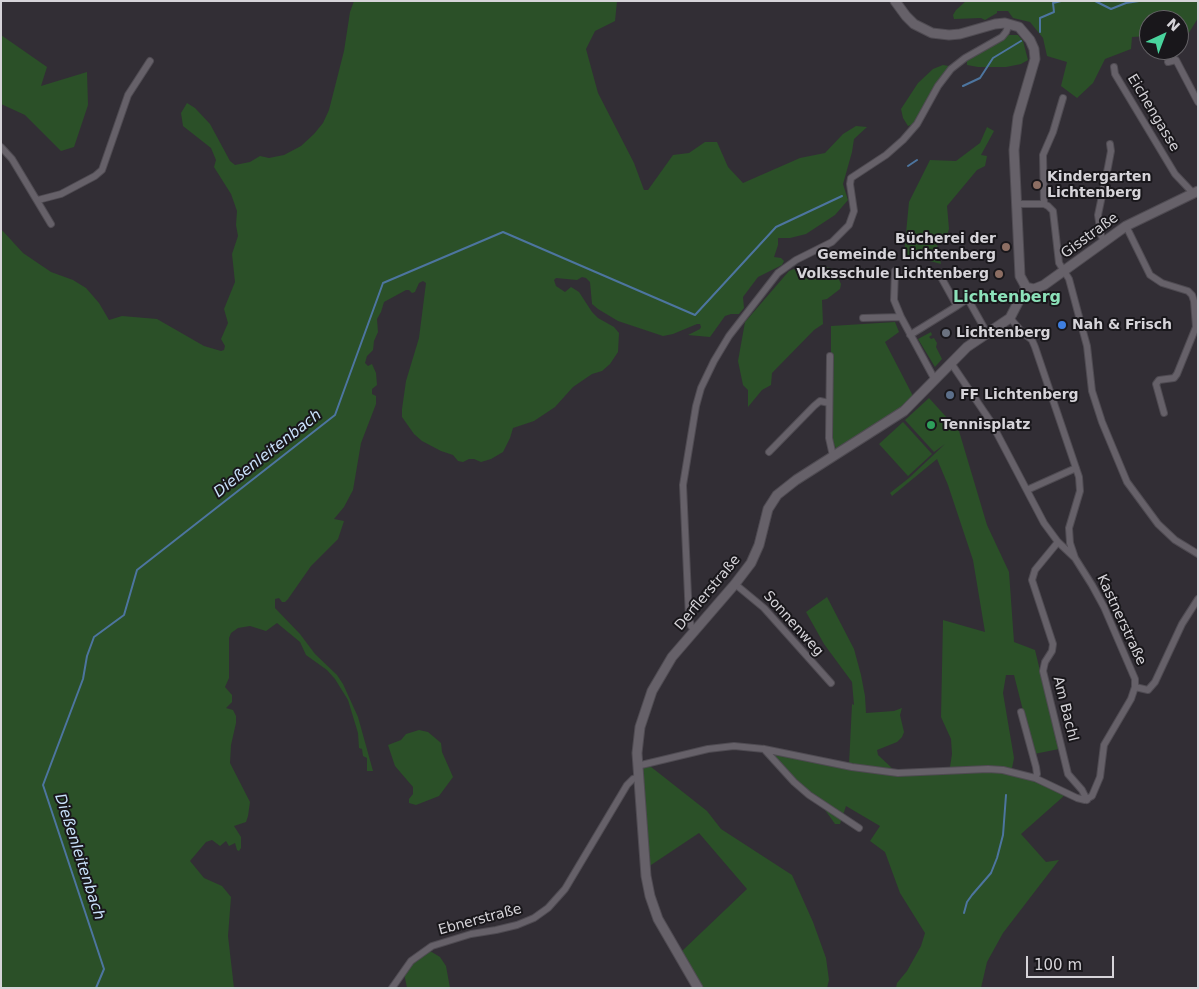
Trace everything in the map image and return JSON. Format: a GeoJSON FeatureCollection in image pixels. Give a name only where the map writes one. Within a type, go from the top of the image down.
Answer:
{"type":"FeatureCollection","features":[{"type":"Feature","properties":{"kind":"street"},"geometry":{"type":"LineString","coordinates":[[895,1],[902,12],[914,24],[938,34],[960,34],[995,24],[1009,24],[1025,33],[1030,40],[1035,54],[1034,65],[1021,107],[1014,162],[1020,276],[1026,287]]}},
{"type":"Feature","properties":{"kind":"street"},"geometry":{"type":"LineString","coordinates":[[695,631],[691,626],[689,618],[683,500],[684,478],[692,422],[698,398],[708,373],[721,348],[778,273],[796,260],[832,242],[850,225],[854,211],[850,184],[851,178],[886,155],[903,140],[916,124],[938,86],[951,69],[965,58],[1002,37],[1009,24]]}},
{"type":"Feature","properties":{"kind":"street"},"geometry":{"type":"LineString","coordinates":[[1168,62],[1176,60],[1198,102]]}},
{"type":"Feature","properties":{"kind":"street"},"geometry":{"type":"LineString","coordinates":[[38,200],[61,194],[95,176],[102,170],[128,95],[150,61]]}},
{"type":"Feature","properties":{"kind":"street","name":"Eichengasse"},"geometry":{"type":"LineString","coordinates":[[1114,67],[1116,74],[1175,174],[1196,192]]}},
{"type":"Feature","properties":{"kind":"street"},"geometry":{"type":"LineString","coordinates":[[1044,204],[1043,155],[1053,132],[1063,98]]}},
{"type":"Feature","properties":{"kind":"street"},"geometry":{"type":"LineString","coordinates":[[1104,241],[1101,235],[1098,215],[1111,151],[1110,144]]}},
{"type":"Feature","properties":{"kind":"street"},"geometry":{"type":"LineString","coordinates":[[1,147],[12,159],[51,224]]}},
{"type":"Feature","properties":{"kind":"street","name":"Gisstraße"},"geometry":{"type":"LineString","coordinates":[[1026,287],[1031,289],[1039,288],[1126,226],[1196,192]]}},
{"type":"Feature","properties":{"kind":"street"},"geometry":{"type":"LineString","coordinates":[[1017,204],[1044,204],[1053,211],[1059,263],[1070,283],[1087,346],[1092,391],[1102,422],[1128,482],[1158,524],[1175,540],[1198,554]]}},
{"type":"Feature","properties":{"kind":"street"},"geometry":{"type":"LineString","coordinates":[[1126,226],[1150,275],[1162,283],[1188,291],[1192,295],[1197,327],[1176,377],[1157,382],[1158,396],[1164,414]]}},
{"type":"Feature","properties":{"kind":"street"},"geometry":{"type":"LineString","coordinates":[[895,271],[894,300],[910,335],[935,380]]}},
{"type":"Feature","properties":{"kind":"street"},"geometry":{"type":"LineString","coordinates":[[941,277],[956,306]]}},
{"type":"Feature","properties":{"kind":"street","name":"Derflerstraße"},"geometry":{"type":"LineString","coordinates":[[698,988],[663,928],[650,896],[644,866],[637,766],[640,727],[652,691],[667,664],[751,563],[756,552],[766,514],[775,498],[790,483],[900,414],[970,344],[1010,318],[1026,287]]}},
{"type":"Feature","properties":{"kind":"street"},"geometry":{"type":"LineString","coordinates":[[910,335],[966,300],[987,334]]}},
{"type":"Feature","properties":{"kind":"street"},"geometry":{"type":"LineString","coordinates":[[863,318],[901,317]]}},
{"type":"Feature","properties":{"kind":"street"},"geometry":{"type":"LineString","coordinates":[[1010,318],[1032,340],[1036,347],[1080,482],[1080,491],[1069,528],[1070,543],[1075,558]]}},
{"type":"Feature","properties":{"kind":"street"},"geometry":{"type":"LineString","coordinates":[[830,356],[829,438],[833,456]]}},
{"type":"Feature","properties":{"kind":"street","name":"Kastnerstraße"},"geometry":{"type":"LineString","coordinates":[[951,363],[991,422],[1044,523],[1058,542],[1075,558],[1104,607],[1132,670],[1135,687],[1127,707],[1106,741],[1098,783],[1092,796],[1087,800]]}},
{"type":"Feature","properties":{"kind":"street"},"geometry":{"type":"LineString","coordinates":[[769,452],[820,401],[829,403]]}},
{"type":"Feature","properties":{"kind":"street"},"geometry":{"type":"LineString","coordinates":[[1027,490],[1076,468]]}},
{"type":"Feature","properties":{"kind":"street","name":"Am Bachl"},"geometry":{"type":"LineString","coordinates":[[1058,542],[1035,570],[1032,580],[1053,644],[1043,671],[1063,757],[1070,778],[1082,790],[1087,800]]}},
{"type":"Feature","properties":{"kind":"street","name":"Sonnenweg"},"geometry":{"type":"LineString","coordinates":[[735,584],[764,608],[831,683]]}},
{"type":"Feature","properties":{"kind":"street"},"geometry":{"type":"LineString","coordinates":[[1135,687],[1148,690],[1155,682],[1182,624],[1198,599]]}},
{"type":"Feature","properties":{"kind":"street"},"geometry":{"type":"LineString","coordinates":[[1021,712],[1036,767],[1037,774],[1035,778]]}},
{"type":"Feature","properties":{"kind":"street"},"geometry":{"type":"LineString","coordinates":[[637,766],[708,749],[734,746],[764,749],[852,767],[898,773],[995,769],[1011,771],[1035,778],[1076,798],[1087,800]]}},
{"type":"Feature","properties":{"kind":"street"},"geometry":{"type":"LineString","coordinates":[[764,749],[794,782],[809,795],[859,828]]}},
{"type":"Feature","properties":{"kind":"street","name":"Ebnerstraße"},"geometry":{"type":"LineString","coordinates":[[392,988],[411,961],[432,946],[470,934],[517,925],[534,918],[548,908],[565,889],[628,785],[638,776]]}},
{"type":"Feature","properties":{"kind":"green space"},"geometry":{"type":"Polygon","coordinates":[[[354,1],[617,1],[615,21],[595,31],[586,49],[598,93],[634,163],[644,190],[648,190],[673,155],[689,153],[705,142],[717,142],[728,167],[743,183],[800,158],[825,153],[843,134],[856,126],[867,127],[854,139],[843,184],[848,200],[835,215],[806,234],[790,238],[778,238],[774,257],[781,258],[784,261],[782,265],[758,277],[743,297],[744,308],[739,314],[725,316],[710,337],[688,335],[700,329],[700,324],[663,336],[618,321],[592,304],[590,282],[586,278],[582,277],[577,280],[556,278],[554,280],[556,286],[565,292],[571,287],[579,292],[598,318],[614,327],[619,333],[618,352],[610,364],[602,371],[592,374],[573,387],[555,407],[534,421],[513,428],[503,452],[481,462],[474,459],[463,462],[458,461],[453,455],[422,441],[414,434],[402,417],[406,381],[419,338],[426,283],[423,281],[419,283],[415,292],[412,293],[406,290],[384,302],[377,319],[378,332],[373,350],[367,356],[365,363],[368,366],[372,364],[376,373],[377,385],[372,389],[372,394],[376,396],[376,404],[361,443],[353,490],[344,507],[334,519],[344,521],[338,539],[311,566],[285,602],[282,602],[279,598],[275,599],[275,608],[300,634],[315,654],[337,675],[343,684],[358,717],[373,771],[367,771],[367,758],[363,756],[362,749],[359,748],[358,733],[348,700],[327,670],[306,655],[300,642],[277,623],[266,631],[250,626],[238,628],[231,633],[229,638],[229,678],[225,687],[232,695],[232,702],[226,708],[233,710],[236,716],[230,763],[250,802],[248,816],[246,822],[234,826],[241,837],[241,848],[239,851],[235,843],[229,846],[226,841],[220,846],[212,840],[206,842],[190,861],[204,878],[222,886],[231,897],[228,936],[234,988],[1,988],[1,229],[23,253],[51,272],[73,280],[86,288],[99,303],[109,320],[122,316],[157,319],[204,346],[221,351],[224,350],[225,346],[221,339],[228,323],[224,309],[235,282],[232,254],[238,236],[236,225],[237,211],[231,194],[214,167],[216,160],[211,148],[183,126],[181,113],[187,103],[195,108],[210,124],[230,161],[235,165],[250,162],[260,156],[269,158],[284,155],[301,146],[323,123],[329,110],[354,1]]]}},
{"type":"Feature","properties":{"kind":"green space"},"geometry":{"type":"Polygon","coordinates":[[[966,1],[1198,1],[1198,18],[1189,33],[1189,10],[1139,10],[1139,37],[1132,37],[1131,49],[1105,59],[1093,83],[1077,98],[1061,86],[1067,62],[1047,56],[1043,38],[1030,22],[1013,18],[1008,11],[997,11],[997,13],[985,20],[981,18],[954,19],[953,15],[966,1]]]}},
{"type":"Feature","properties":{"kind":"green space"},"geometry":{"type":"Polygon","coordinates":[[[1,35],[47,67],[41,86],[87,72],[88,105],[74,147],[61,151],[25,115],[1,104],[1,35]]]}},
{"type":"Feature","properties":{"kind":"green space"},"geometry":{"type":"Polygon","coordinates":[[[1018,35],[1023,41],[1028,60],[1021,64],[1006,67],[967,65],[967,61],[977,55],[981,46],[997,38],[1018,35]]]}},
{"type":"Feature","properties":{"kind":"green space"},"geometry":{"type":"Polygon","coordinates":[[[943,65],[949,66],[914,124],[908,126],[903,118],[901,109],[918,83],[933,69],[943,65]]]}},
{"type":"Feature","properties":{"kind":"green space"},"geometry":{"type":"Polygon","coordinates":[[[987,127],[994,131],[981,155],[987,156],[985,166],[977,170],[947,206],[949,229],[945,241],[937,244],[941,264],[904,254],[909,202],[930,160],[956,161],[980,143],[987,127]]]}},
{"type":"Feature","properties":{"kind":"green space"},"geometry":{"type":"Polygon","coordinates":[[[824,267],[831,268],[836,273],[841,284],[840,289],[827,299],[822,300],[823,324],[814,330],[772,373],[771,385],[762,390],[748,407],[748,390],[743,385],[738,361],[745,322],[789,271],[794,269],[801,276],[808,276],[824,267]]]}},
{"type":"Feature","properties":{"kind":"green space"},"geometry":{"type":"Polygon","coordinates":[[[895,322],[899,332],[885,342],[913,396],[897,413],[836,449],[831,437],[831,326],[895,322]]]}},
{"type":"Feature","properties":{"kind":"green space"},"geometry":{"type":"Polygon","coordinates":[[[931,332],[932,335],[929,337],[931,339],[934,338],[937,343],[936,347],[942,359],[935,367],[918,339],[931,332]]]}},
{"type":"Feature","properties":{"kind":"green space"},"geometry":{"type":"Polygon","coordinates":[[[929,398],[959,431],[987,525],[1009,572],[1014,642],[1035,650],[1059,749],[1034,754],[1014,675],[1006,675],[1003,693],[1014,758],[1012,768],[1010,769],[948,769],[952,754],[951,739],[941,717],[943,620],[985,632],[973,560],[948,485],[937,459],[892,496],[890,493],[945,444],[934,452],[905,420],[929,398]]]}},
{"type":"Feature","properties":{"kind":"green space","name":"Tennisplatz"},"geometry":{"type":"Polygon","coordinates":[[[903,422],[932,454],[908,476],[879,444],[903,422]]]}},
{"type":"Feature","properties":{"kind":"green space"},"geometry":{"type":"Polygon","coordinates":[[[827,597],[854,649],[865,696],[866,713],[894,711],[902,708],[900,715],[904,732],[902,737],[897,742],[877,750],[878,755],[894,770],[849,765],[852,704],[854,705],[852,682],[824,644],[806,612],[827,597]]]}},
{"type":"Feature","properties":{"kind":"green space"},"geometry":{"type":"Polygon","coordinates":[[[419,730],[428,732],[441,743],[442,752],[453,777],[439,796],[416,805],[409,803],[409,799],[413,794],[413,787],[395,766],[388,745],[401,740],[406,734],[419,730]]]}},
{"type":"Feature","properties":{"kind":"green space"},"geometry":{"type":"Polygon","coordinates":[[[764,751],[863,772],[895,775],[999,771],[1026,777],[1065,795],[1021,834],[1046,862],[1059,860],[1003,933],[987,962],[981,988],[896,988],[897,983],[907,971],[921,946],[925,933],[900,893],[885,852],[870,841],[880,826],[846,806],[840,824],[835,824],[823,807],[767,758],[764,751]]]}},
{"type":"Feature","properties":{"kind":"green space"},"geometry":{"type":"Polygon","coordinates":[[[641,759],[707,811],[721,829],[792,875],[813,922],[826,958],[829,980],[827,988],[701,988],[681,952],[747,889],[699,833],[648,867],[641,759]]]}},
{"type":"Feature","properties":{"kind":"green space"},"geometry":{"type":"Polygon","coordinates":[[[430,951],[440,957],[446,966],[450,988],[407,988],[404,973],[420,956],[430,951]]]}},
{"type":"Feature","properties":{"kind":"waterway","name":"Dießenleitenbach"},"geometry":{"type":"LineString","coordinates":[[1040,32],[1040,18],[1054,12],[1053,3],[1061,1]]}},
{"type":"Feature","properties":{"kind":"waterway","name":"Dießenleitenbach"},"geometry":{"type":"LineString","coordinates":[[1095,1],[1111,9],[1126,3],[1139,1]]}},
{"type":"Feature","properties":{"kind":"waterway","name":"Dießenleitenbach"},"geometry":{"type":"LineString","coordinates":[[963,86],[980,78],[993,58],[1021,41]]}},
{"type":"Feature","properties":{"kind":"waterway","name":"Dießenleitenbach"},"geometry":{"type":"LineString","coordinates":[[908,166],[917,160]]}},
{"type":"Feature","properties":{"kind":"waterway","name":"Dießenleitenbach"},"geometry":{"type":"LineString","coordinates":[[96,988],[104,969],[43,785],[83,679],[87,656],[94,637],[124,615],[137,570],[335,415],[383,283],[503,232],[695,315],[776,227],[842,196]]}},
{"type":"Feature","properties":{"kind":"waterway"},"geometry":{"type":"LineString","coordinates":[[964,913],[967,902],[991,873],[997,858],[1003,835],[1006,795]]}},
{"type":"Feature","properties":{"kind":"place","name":"Kindergarten Lichtenberg"},"geometry":{"type":"Point","coordinates":[1037,185]}},
{"type":"Feature","properties":{"kind":"place","name":"Bücherei der Gemeinde Lichtenberg"},"geometry":{"type":"Point","coordinates":[1006,247]}},
{"type":"Feature","properties":{"kind":"place","name":"Volksschule Lichtenberg"},"geometry":{"type":"Point","coordinates":[999,274]}},
{"type":"Feature","properties":{"kind":"place","name":"Nah & Frisch"},"geometry":{"type":"Point","coordinates":[1062,325]}},
{"type":"Feature","properties":{"kind":"place","name":"Lichtenberg"},"geometry":{"type":"Point","coordinates":[946,333]}},
{"type":"Feature","properties":{"kind":"place","name":"FF Lichtenberg"},"geometry":{"type":"Point","coordinates":[950,395]}},
{"type":"Feature","properties":{"kind":"place","name":"Tennisplatz"},"geometry":{"type":"Point","coordinates":[931,425]}},
{"type":"Feature","properties":{"kind":"district","name":"Lichtenberg"},"geometry":{"type":"Point","coordinates":[1007,298]}}]}
